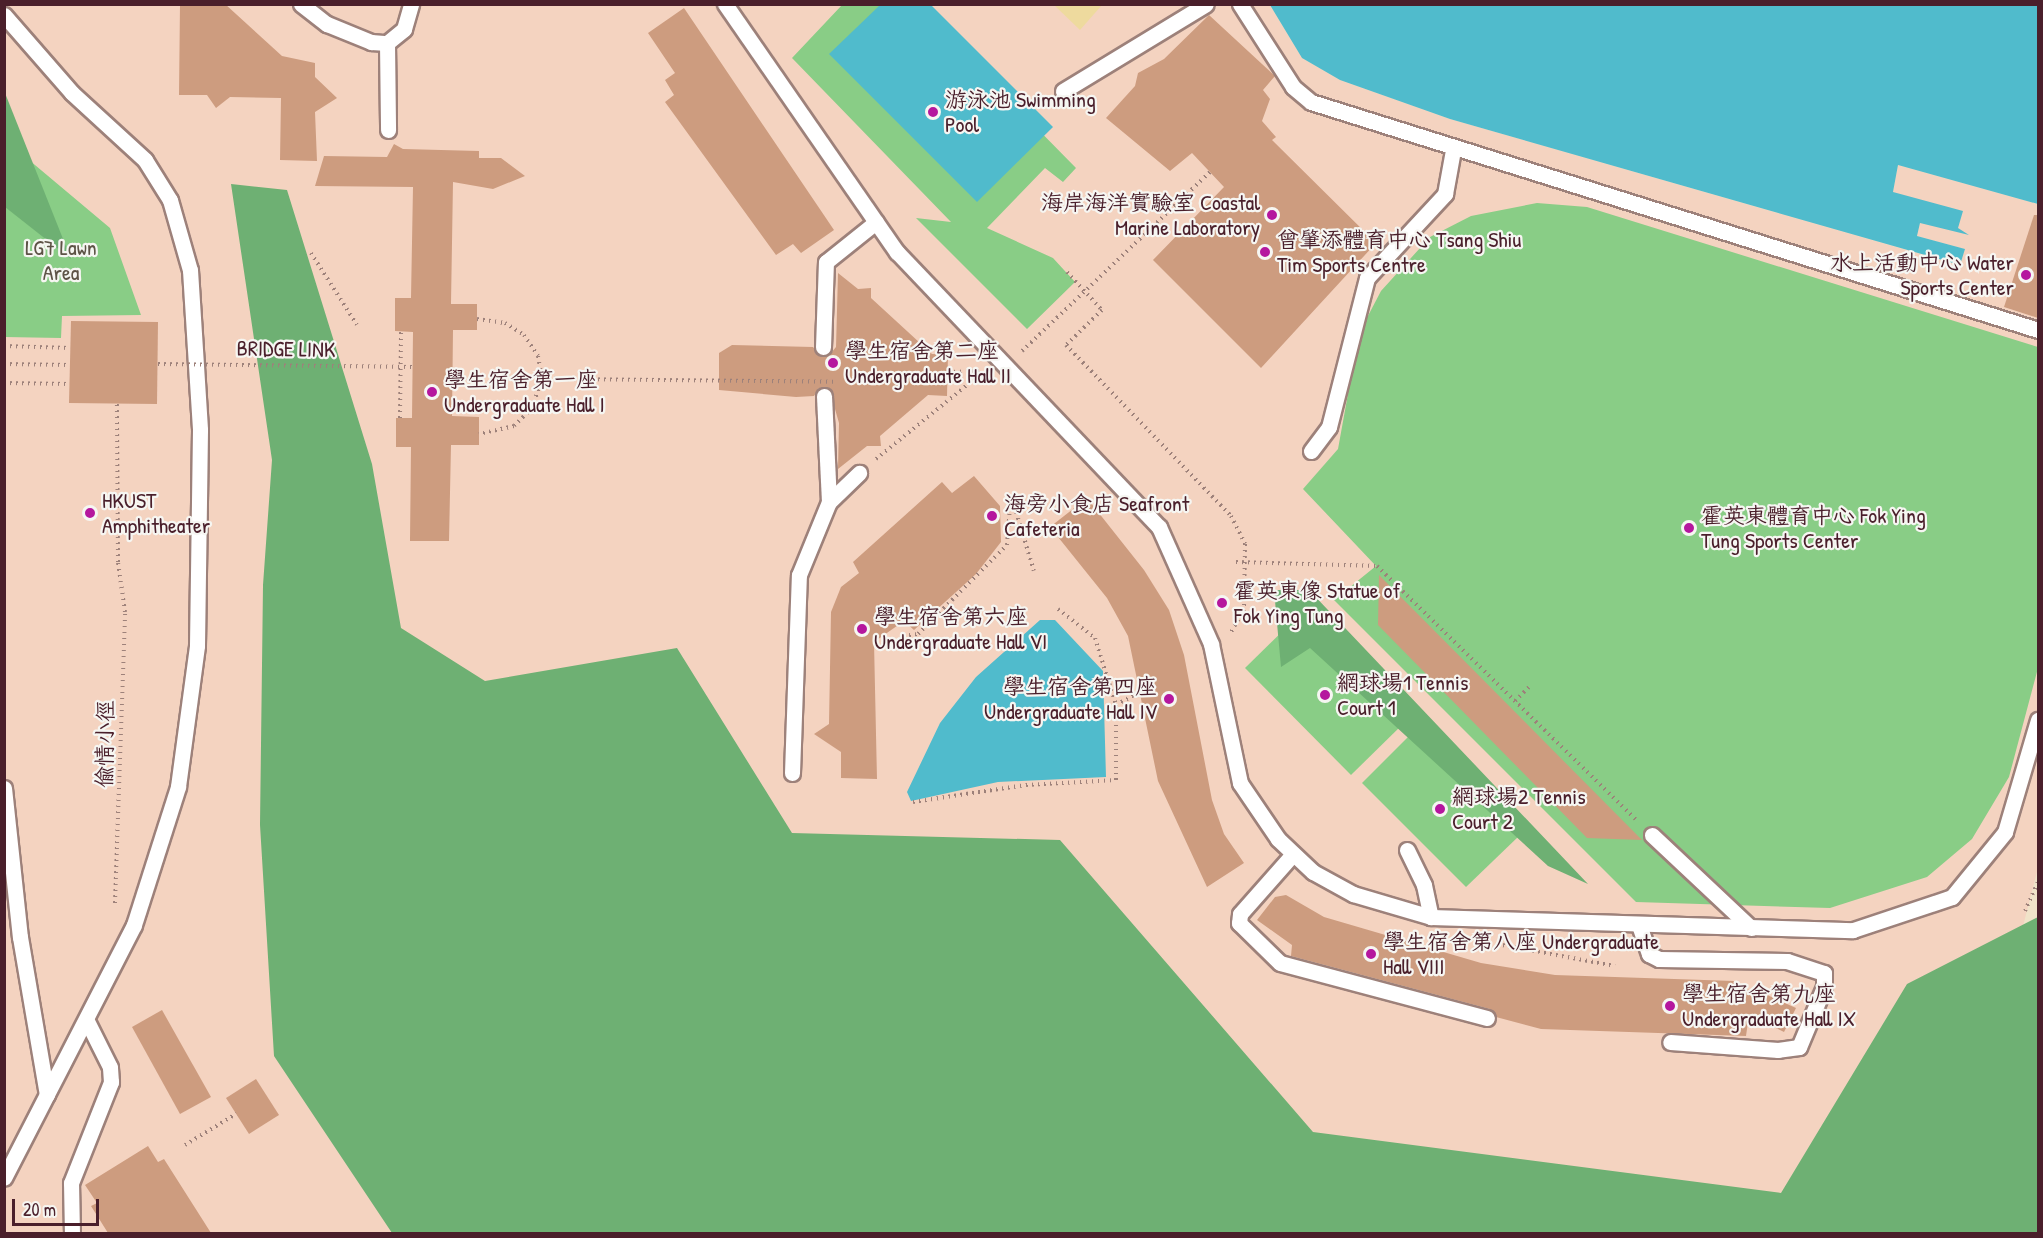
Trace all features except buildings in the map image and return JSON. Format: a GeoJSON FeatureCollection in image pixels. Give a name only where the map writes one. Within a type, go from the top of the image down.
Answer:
{"type":"FeatureCollection","features":[{"type":"Feature","properties":{"kind":"lane"},"geometry":{"type":"LineString","coordinates":[[301,4],[327,24],[371,42],[387,43],[404,29],[411,4]]}},
{"type":"Feature","properties":{"kind":"lane"},"geometry":{"type":"LineString","coordinates":[[724,4],[897,252],[1159,527],[1215,663],[1240,783],[1263,824],[1293,854],[1353,894],[1431,917],[1853,930],[1952,897],[2005,832],[2038,720]]}},
{"type":"Feature","properties":{"kind":"lane"},"geometry":{"type":"LineString","coordinates":[[1063,91],[1206,4]]}},
{"type":"Feature","properties":{"kind":"lane"},"geometry":{"type":"LineString","coordinates":[[1240,4],[1293,87],[1311,102],[1453,150],[2038,330]]}},
{"type":"Feature","properties":{"kind":"lane"},"geometry":{"type":"LineString","coordinates":[[4,15],[72,93],[145,160],[170,200],[190,270],[200,430],[197,646],[181,763],[134,925],[87,1021],[4,1178]]}},
{"type":"Feature","properties":{"kind":"lane"},"geometry":{"type":"LineString","coordinates":[[387,43],[388,130]]}},
{"type":"Feature","properties":{"kind":"lane"},"geometry":{"type":"LineString","coordinates":[[1311,451],[1329,427],[1367,278],[1445,194],[1453,150]]}},
{"type":"Feature","properties":{"kind":"lane"},"geometry":{"type":"LineString","coordinates":[[823,347],[826,262],[876,222]]}},
{"type":"Feature","properties":{"kind":"lane"},"geometry":{"type":"LineString","coordinates":[[824,396],[830,502]]}},
{"type":"Feature","properties":{"kind":"lane"},"geometry":{"type":"LineString","coordinates":[[792,773],[799,575],[830,502],[859,473]]}},
{"type":"Feature","properties":{"kind":"lane"},"geometry":{"type":"LineString","coordinates":[[4,788],[20,937],[47,1095]]}},
{"type":"Feature","properties":{"kind":"lane"},"geometry":{"type":"LineString","coordinates":[[1652,835],[1751,928]]}},
{"type":"Feature","properties":{"kind":"lane"},"geometry":{"type":"LineString","coordinates":[[1407,850],[1424,885],[1431,917]]}},
{"type":"Feature","properties":{"kind":"lane"},"geometry":{"type":"LineString","coordinates":[[1293,854],[1240,914],[1239,923],[1280,963],[1488,1018]]}},
{"type":"Feature","properties":{"kind":"lane"},"geometry":{"type":"LineString","coordinates":[[1639,925],[1649,954],[1659,959],[1786,961],[1824,973],[1824,987],[1800,1047],[1778,1050],[1670,1042]]}},
{"type":"Feature","properties":{"kind":"lane"},"geometry":{"type":"LineString","coordinates":[[72,1233],[71,1183],[111,1082],[110,1067],[87,1021]]}},
{"type":"Feature","properties":{"kind":"path"},"geometry":{"type":"LineString","coordinates":[[1035,339],[1210,172]]}},
{"type":"Feature","properties":{"kind":"path"},"geometry":{"type":"LineString","coordinates":[[311,254],[357,325]]}},
{"type":"Feature","properties":{"kind":"path"},"geometry":{"type":"LineString","coordinates":[[1066,272],[1101,310],[1066,345],[1231,516],[1248,563],[1244,609],[1215,663]]}},
{"type":"Feature","properties":{"kind":"path"},"geometry":{"type":"LineString","coordinates":[[477,320],[505,323],[524,335],[538,356],[542,378],[532,408],[514,426],[479,434]]}},
{"type":"Feature","properties":{"kind":"path"},"geometry":{"type":"LineString","coordinates":[[400,418],[401,331]]}},
{"type":"Feature","properties":{"kind":"path"},"geometry":{"type":"LineString","coordinates":[[4,346],[70,348]]}},
{"type":"Feature","properties":{"kind":"path"},"geometry":{"type":"LineString","coordinates":[[859,473],[999,359]]}},
{"type":"Feature","properties":{"kind":"path"},"geometry":{"type":"LineString","coordinates":[[4,364],[70,365]]}},
{"type":"Feature","properties":{"kind":"path","name":"BRIDGE LINK"},"geometry":{"type":"LineString","coordinates":[[158,364],[413,367]]}},
{"type":"Feature","properties":{"kind":"path"},"geometry":{"type":"LineString","coordinates":[[948,372],[985,371]]}},
{"type":"Feature","properties":{"kind":"path"},"geometry":{"type":"LineString","coordinates":[[542,378],[833,382]]}},
{"type":"Feature","properties":{"kind":"path"},"geometry":{"type":"LineString","coordinates":[[4,383],[70,384]]}},
{"type":"Feature","properties":{"kind":"path","name":"偷情小徑"},"geometry":{"type":"LineString","coordinates":[[115,917],[125,612],[117,518],[117,404]]}},
{"type":"Feature","properties":{"kind":"path"},"geometry":{"type":"LineString","coordinates":[[903,636],[918,633],[1007,545],[1006,500],[1011,494],[1034,572]]}},
{"type":"Feature","properties":{"kind":"path"},"geometry":{"type":"LineString","coordinates":[[1236,562],[1377,566],[1652,835]]}},
{"type":"Feature","properties":{"kind":"path"},"geometry":{"type":"LineString","coordinates":[[913,802],[1026,785],[1116,780],[1116,705],[1095,638],[1058,609]]}},
{"type":"Feature","properties":{"kind":"path"},"geometry":{"type":"LineString","coordinates":[[1515,701],[1531,684]]}},
{"type":"Feature","properties":{"kind":"path"},"geometry":{"type":"LineString","coordinates":[[1116,705],[1143,690]]}},
{"type":"Feature","properties":{"kind":"path"},"geometry":{"type":"LineString","coordinates":[[2025,911],[2038,882]]}},
{"type":"Feature","properties":{"kind":"path"},"geometry":{"type":"LineString","coordinates":[[185,1144],[236,1114]]}},
{"type":"Feature","properties":{"kind":"shaded area"},"geometry":{"type":"Polygon","coordinates":[[[5,5],[1270,5],[1302,58],[1340,80],[1450,119],[1959,265],[1964,249],[1917,236],[1920,223],[1958,228],[1893,192],[1898,165],[2038,204],[2038,868],[1992,1046],[2038,1233],[5,1234],[5,5]]]}},
{"type":"Feature","properties":{"kind":"green space","name":"游泳池 Swimming Pool"},"geometry":{"type":"Polygon","coordinates":[[[842,5],[916,5],[1076,168],[1063,182],[1045,168],[987,228],[1053,258],[1075,282],[1027,329],[916,218],[951,222],[792,58],[842,5]]]}},
{"type":"Feature","properties":{"kind":"green space"},"geometry":{"type":"Polygon","coordinates":[[[5,93],[71,259],[5,207],[5,93]]]}},
{"type":"Feature","properties":{"kind":"green space","name":"LG7 Lawn Area"},"geometry":{"type":"Polygon","coordinates":[[[4,139],[110,228],[141,315],[62,316],[61,338],[5,337],[4,139]]]}},
{"type":"Feature","properties":{"kind":"green space"},"geometry":{"type":"Polygon","coordinates":[[[231,184],[287,190],[372,464],[401,628],[485,681],[677,648],[792,833],[1060,840],[1313,1132],[1781,1193],[1907,984],[2038,917],[2038,1233],[392,1233],[274,1056],[260,825],[263,585],[272,460],[231,184]]]}},
{"type":"Feature","properties":{"kind":"green space","name":"霍英東體育中心 Fok Ying Tung Sports Center"},"geometry":{"type":"Polygon","coordinates":[[[1537,203],[1587,207],[2038,347],[2038,668],[2009,777],[1972,839],[1927,877],[1830,908],[1636,902],[1334,600],[1376,566],[1303,489],[1338,449],[1359,333],[1381,291],[1430,237],[1471,216],[1537,203]]]}},
{"type":"Feature","properties":{"kind":"green space"},"geometry":{"type":"Polygon","coordinates":[[[1274,590],[1309,590],[1588,884],[1548,866],[1310,648],[1281,667],[1274,590]]]}},
{"type":"Feature","properties":{"kind":"green space","name":"網球場1 Tennis Court 1"},"geometry":{"type":"Polygon","coordinates":[[[1299,615],[1405,722],[1351,775],[1245,668],[1299,615]]]}},
{"type":"Feature","properties":{"kind":"green space","name":"網球場2 Tennis Court 2"},"geometry":{"type":"Polygon","coordinates":[[[1414,731],[1519,836],[1466,887],[1362,783],[1414,731]]]}},
{"type":"Feature","properties":{"kind":"sand"},"geometry":{"type":"Polygon","coordinates":[[[1054,5],[1102,5],[1080,30],[1054,5]]]}},
{"type":"Feature","properties":{"kind":"water"},"geometry":{"type":"Polygon","coordinates":[[[880,5],[931,5],[1053,127],[977,202],[829,54],[880,5]]]}},
{"type":"Feature","properties":{"kind":"water"},"geometry":{"type":"Polygon","coordinates":[[[1270,5],[2038,5],[2038,204],[1898,165],[1893,192],[1963,211],[1958,228],[1969,235],[1920,223],[1917,236],[1965,249],[1960,265],[1450,119],[1340,80],[1302,58],[1270,5]]]}},
{"type":"Feature","properties":{"kind":"water"},"geometry":{"type":"Polygon","coordinates":[[[1040,620],[1055,620],[1103,671],[1106,777],[998,782],[911,801],[907,792],[940,723],[976,677],[1040,620]]]}},
{"type":"Feature","properties":{"kind":"place","name":"游泳池 Swimming Pool"},"geometry":{"type":"Point","coordinates":[933,112]}},
{"type":"Feature","properties":{"kind":"place","name":"海岸海洋實驗室 Coastal Marine Laboratory"},"geometry":{"type":"Point","coordinates":[1272,215]}},
{"type":"Feature","properties":{"kind":"place","name":"曾肇添體育中心 Tsang Shiu Tim Sports Centre"},"geometry":{"type":"Point","coordinates":[1265,252]}},
{"type":"Feature","properties":{"kind":"place","name":"水上活動中心 Water Sports Center"},"geometry":{"type":"Point","coordinates":[2026,275]}},
{"type":"Feature","properties":{"kind":"place","name":"學生宿舍第二座 Undergraduate Hall II"},"geometry":{"type":"Point","coordinates":[833,363]}},
{"type":"Feature","properties":{"kind":"place","name":"學生宿舍第一座 Undergraduate Hall I"},"geometry":{"type":"Point","coordinates":[432,392]}},
{"type":"Feature","properties":{"kind":"place","name":"HKUST Amphitheater"},"geometry":{"type":"Point","coordinates":[90,513]}},
{"type":"Feature","properties":{"kind":"place","name":"海旁小食店 Seafront Cafeteria"},"geometry":{"type":"Point","coordinates":[992,516]}},
{"type":"Feature","properties":{"kind":"place","name":"霍英東體育中心 Fok Ying Tung Sports Center"},"geometry":{"type":"Point","coordinates":[1689,528]}},
{"type":"Feature","properties":{"kind":"place","name":"霍英東像 Statue of Fok Ying Tung"},"geometry":{"type":"Point","coordinates":[1222,603]}},
{"type":"Feature","properties":{"kind":"place","name":"學生宿舍第六座 Undergraduate Hall VI"},"geometry":{"type":"Point","coordinates":[862,629]}},
{"type":"Feature","properties":{"kind":"place","name":"網球場1 Tennis Court 1"},"geometry":{"type":"Point","coordinates":[1325,695]}},
{"type":"Feature","properties":{"kind":"place","name":"學生宿舍第四座 Undergraduate Hall IV"},"geometry":{"type":"Point","coordinates":[1169,699]}},
{"type":"Feature","properties":{"kind":"place","name":"網球場2 Tennis Court 2"},"geometry":{"type":"Point","coordinates":[1440,809]}},
{"type":"Feature","properties":{"kind":"place","name":"學生宿舍第八座 Undergraduate Hall VIII"},"geometry":{"type":"Point","coordinates":[1371,954]}},
{"type":"Feature","properties":{"kind":"place","name":"學生宿舍第九座 Undergraduate Hall IX"},"geometry":{"type":"Point","coordinates":[1670,1006]}}]}
